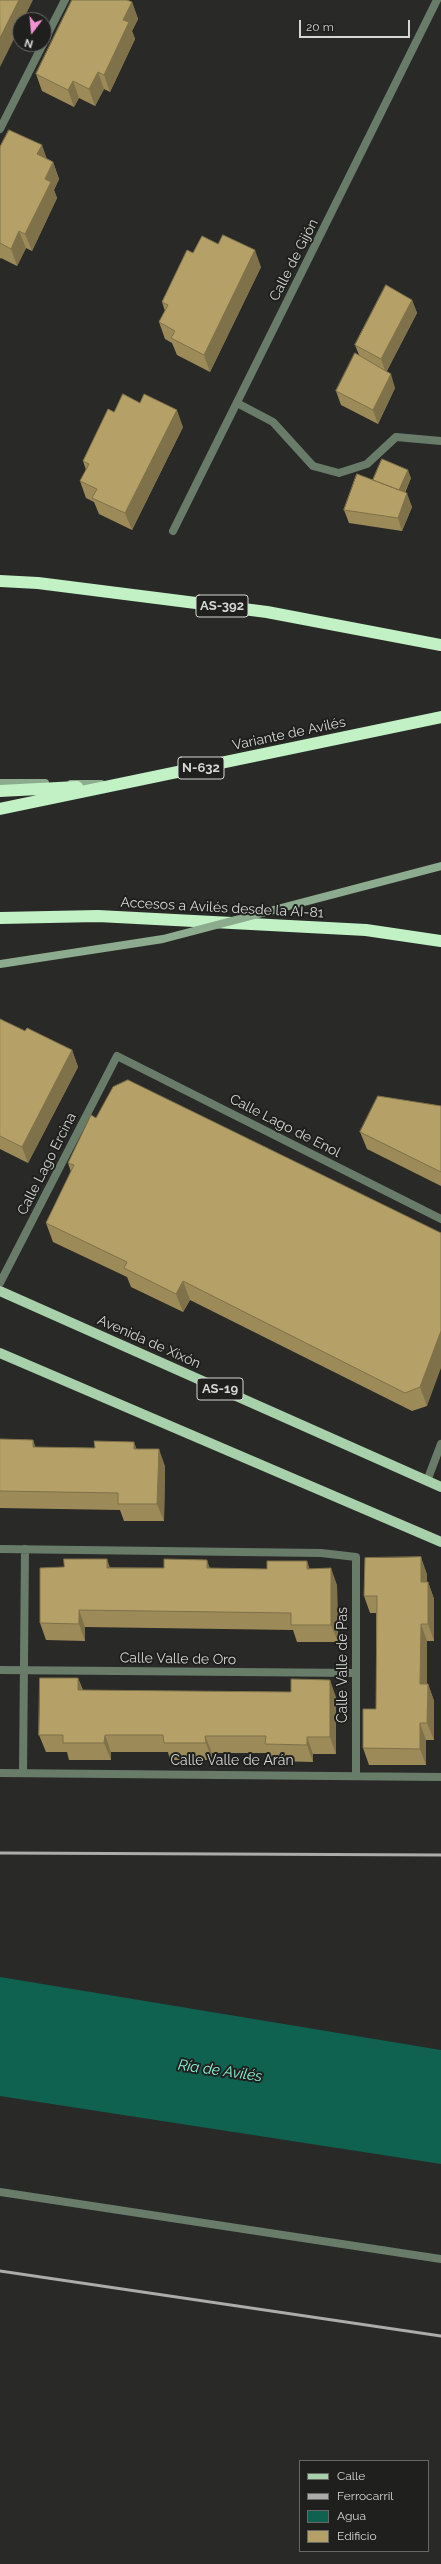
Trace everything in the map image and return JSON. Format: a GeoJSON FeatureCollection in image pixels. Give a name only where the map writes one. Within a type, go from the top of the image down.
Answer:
{"type":"FeatureCollection","features":[{"type":"Feature","properties":{"kind":"highway","name":"AS-392"},"geometry":{"type":"LineString","coordinates":[[0,581],[38,583],[267,612],[441,645]]}},
{"type":"Feature","properties":{"kind":"highway","name":"Variante de Avilés"},"geometry":{"type":"LineString","coordinates":[[0,809],[441,717]]}},
{"type":"Feature","properties":{"kind":"highway","name":"Variante de Avilés"},"geometry":{"type":"LineString","coordinates":[[0,791],[120,784]]}},
{"type":"Feature","properties":{"kind":"highway","name":"Accesos a Avilés desde la AI-81"},"geometry":{"type":"LineString","coordinates":[[0,918],[98,916],[366,930],[441,941]]}},
{"type":"Feature","properties":{"kind":"main road"},"geometry":{"type":"LineString","coordinates":[[0,783],[120,784]]}},
{"type":"Feature","properties":{"kind":"main road"},"geometry":{"type":"LineString","coordinates":[[0,964],[163,939],[441,866]]}},
{"type":"Feature","properties":{"kind":"main road","name":"Avenida de Xixón"},"geometry":{"type":"LineString","coordinates":[[0,1291],[441,1487]]}},
{"type":"Feature","properties":{"kind":"main road"},"geometry":{"type":"LineString","coordinates":[[0,1353],[441,1542]]}},
{"type":"Feature","properties":{"kind":"street"},"geometry":{"type":"LineString","coordinates":[[52,25],[65,0]]}},
{"type":"Feature","properties":{"kind":"street","name":"Calle de Gijón"},"geometry":{"type":"LineString","coordinates":[[173,530],[436,0]]}},
{"type":"Feature","properties":{"kind":"street"},"geometry":{"type":"LineString","coordinates":[[0,129],[39,52]]}},
{"type":"Feature","properties":{"kind":"street"},"geometry":{"type":"LineString","coordinates":[[237,403],[273,422],[313,466],[339,472],[368,464],[396,437],[441,441]]}},
{"type":"Feature","properties":{"kind":"street","name":"Calle Lago de Enol"},"geometry":{"type":"LineString","coordinates":[[117,1056],[441,1219]]}},
{"type":"Feature","properties":{"kind":"street","name":"Calle Lago Ercina"},"geometry":{"type":"LineString","coordinates":[[0,1283],[117,1056]]}},
{"type":"Feature","properties":{"kind":"street"},"geometry":{"type":"LineString","coordinates":[[427,1481],[441,1444]]}},
{"type":"Feature","properties":{"kind":"street"},"geometry":{"type":"LineString","coordinates":[[0,1549],[25,1549],[23,1773]]}},
{"type":"Feature","properties":{"kind":"street","name":"Calle Valle de Pas"},"geometry":{"type":"LineString","coordinates":[[25,1549],[321,1553],[356,1556],[356,1774]]}},
{"type":"Feature","properties":{"kind":"street","name":"Calle Valle de Oro"},"geometry":{"type":"LineString","coordinates":[[0,1670],[356,1673]]}},
{"type":"Feature","properties":{"kind":"street","name":"Calle Valle de Arán"},"geometry":{"type":"LineString","coordinates":[[0,1773],[356,1774],[441,1777]]}},
{"type":"Feature","properties":{"kind":"street"},"geometry":{"type":"LineString","coordinates":[[0,2192],[441,2259]]}},
{"type":"Feature","properties":{"kind":"water","name":"Ría de Avilés"},"geometry":{"type":"Polygon","coordinates":[[[0,1977],[441,2050],[441,2164],[0,2096],[0,1977]]]}},
{"type":"Feature","properties":{"kind":"building"},"geometry":{"type":"Polygon","coordinates":[[[0,0],[19,0],[12,12],[0,38],[0,0]]]}},
{"type":"Feature","properties":{"kind":"building"},"geometry":{"type":"Polygon","coordinates":[[[72,0],[127,0],[132,2],[123,20],[129,22],[104,75],[98,72],[89,89],[73,81],[68,90],[36,74],[47,52],[52,52],[52,41],[72,0]]]}},
{"type":"Feature","properties":{"kind":"building"},"geometry":{"type":"Polygon","coordinates":[[[9,130],[42,145],[37,154],[53,162],[45,179],[51,182],[25,234],[19,231],[11,249],[0,243],[0,147],[9,130]]]}},
{"type":"Feature","properties":{"kind":"building"},"geometry":{"type":"Polygon","coordinates":[[[223,235],[255,250],[204,355],[171,338],[175,331],[159,322],[168,305],[162,302],[187,250],[193,253],[202,236],[218,244],[223,235]]]}},
{"type":"Feature","properties":{"kind":"building"},"geometry":{"type":"Polygon","coordinates":[[[386,285],[412,300],[381,359],[355,345],[386,285]]]}},
{"type":"Feature","properties":{"kind":"building"},"geometry":{"type":"Polygon","coordinates":[[[355,353],[391,374],[373,410],[336,391],[355,353]]]}},
{"type":"Feature","properties":{"kind":"building"},"geometry":{"type":"Polygon","coordinates":[[[123,394],[140,403],[144,394],[177,410],[125,513],[92,498],[97,489],[80,481],[89,464],[83,461],[108,409],[114,412],[123,394]]]}},
{"type":"Feature","properties":{"kind":"building"},"geometry":{"type":"Polygon","coordinates":[[[382,459],[408,470],[399,490],[373,480],[382,459]]]}},
{"type":"Feature","properties":{"kind":"building"},"geometry":{"type":"Polygon","coordinates":[[[357,474],[407,493],[398,518],[344,510],[357,474]]]}},
{"type":"Feature","properties":{"kind":"building"},"geometry":{"type":"Polygon","coordinates":[[[0,1019],[25,1031],[27,1028],[72,1050],[22,1147],[0,1136],[0,1019]]]}},
{"type":"Feature","properties":{"kind":"building"},"geometry":{"type":"Polygon","coordinates":[[[128,1080],[441,1233],[441,1331],[420,1387],[405,1393],[183,1281],[176,1294],[124,1268],[127,1262],[46,1223],[74,1165],[68,1163],[91,1115],[96,1118],[113,1087],[128,1080]]]}},
{"type":"Feature","properties":{"kind":"building"},"geometry":{"type":"Polygon","coordinates":[[[378,1096],[441,1106],[441,1172],[360,1132],[378,1096]]]}},
{"type":"Feature","properties":{"kind":"building"},"geometry":{"type":"Polygon","coordinates":[[[0,1439],[33,1440],[33,1447],[95,1448],[94,1441],[134,1442],[134,1449],[159,1449],[157,1504],[118,1504],[118,1493],[0,1491],[0,1439]]]}},
{"type":"Feature","properties":{"kind":"building"},"geometry":{"type":"Polygon","coordinates":[[[421,1557],[421,1582],[428,1582],[428,1624],[421,1624],[420,1684],[428,1684],[427,1723],[420,1723],[420,1749],[363,1748],[363,1709],[376,1709],[377,1596],[364,1596],[365,1558],[421,1557]]]}},
{"type":"Feature","properties":{"kind":"building"},"geometry":{"type":"Polygon","coordinates":[[[64,1559],[107,1559],[107,1568],[164,1568],[164,1559],[207,1560],[207,1568],[267,1569],[267,1561],[307,1561],[307,1569],[331,1568],[331,1625],[291,1625],[291,1613],[79,1610],[79,1624],[40,1623],[40,1568],[64,1567],[64,1559]]]}},
{"type":"Feature","properties":{"kind":"building"},"geometry":{"type":"Polygon","coordinates":[[[40,1678],[78,1678],[78,1690],[291,1692],[291,1679],[330,1680],[330,1737],[307,1737],[307,1745],[265,1744],[266,1736],[205,1736],[206,1743],[164,1743],[163,1735],[105,1735],[104,1743],[63,1743],[63,1735],[39,1735],[40,1678]]]}},
{"type":"Feature","properties":{"kind":"railway"},"geometry":{"type":"LineString","coordinates":[[0,1853],[441,1855]]}},
{"type":"Feature","properties":{"kind":"railway"},"geometry":{"type":"LineString","coordinates":[[0,2271],[441,2336]]}}]}
